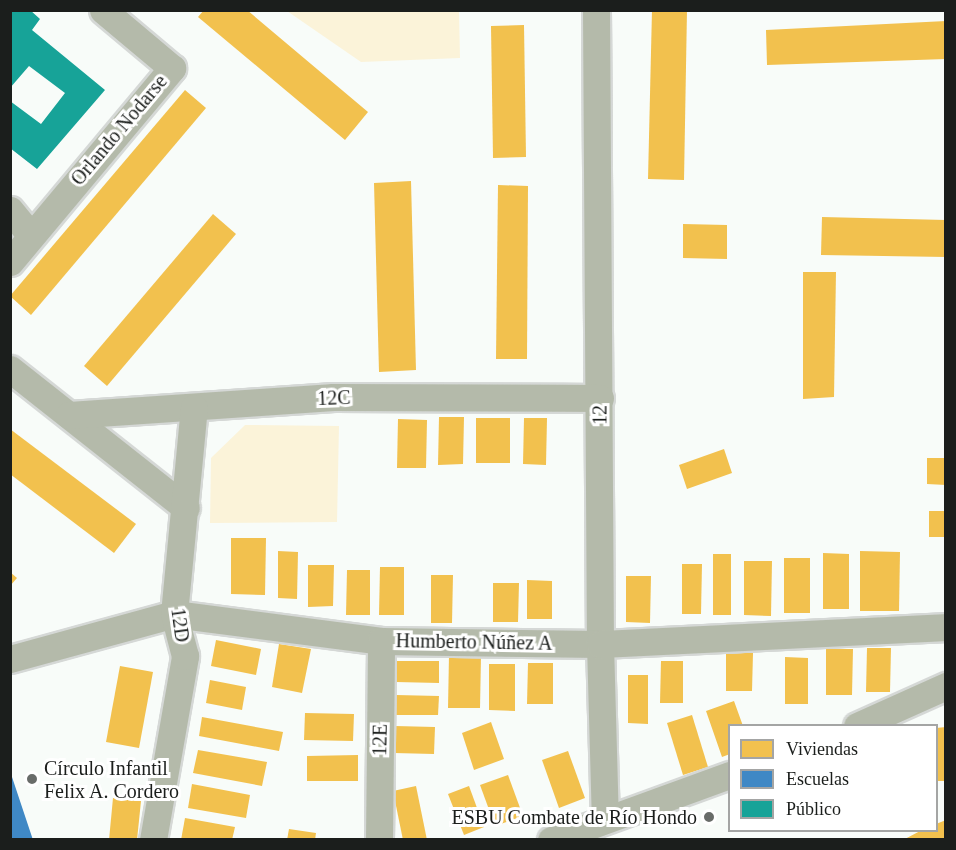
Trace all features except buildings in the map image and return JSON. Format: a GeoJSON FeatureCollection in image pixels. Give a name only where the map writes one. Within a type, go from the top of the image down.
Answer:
{"type":"FeatureCollection","features":[{"type":"Feature","properties":{"kind":"street","name":"Orlando Nodarse"},"geometry":{"type":"LineString","coordinates":[[10,261],[172,68],[103,10]]}},
{"type":"Feature","properties":{"kind":"street","name":"12"},"geometry":{"type":"LineString","coordinates":[[596,10],[600,644],[605,819]]}},
{"type":"Feature","properties":{"kind":"street"},"geometry":{"type":"LineString","coordinates":[[10,210],[30,235]]}},
{"type":"Feature","properties":{"kind":"street"},"geometry":{"type":"LineString","coordinates":[[10,369],[186,508]]}},
{"type":"Feature","properties":{"kind":"street","name":"12C"},"geometry":{"type":"LineString","coordinates":[[69,415],[333,398],[600,398]]}},
{"type":"Feature","properties":{"kind":"street","name":"12D"},"geometry":{"type":"LineString","coordinates":[[153,840],[185,656],[174,614],[194,408]]}},
{"type":"Feature","properties":{"kind":"street","name":"Humberto Núñez A"},"geometry":{"type":"LineString","coordinates":[[10,658],[174,614],[381,641],[600,644],[945,627]]}},
{"type":"Feature","properties":{"kind":"street","name":"12E"},"geometry":{"type":"LineString","coordinates":[[379,840],[381,641]]}},
{"type":"Feature","properties":{"kind":"street"},"geometry":{"type":"LineString","coordinates":[[861,724],[945,686]]}},
{"type":"Feature","properties":{"kind":"street"},"geometry":{"type":"LineString","coordinates":[[551,840],[728,775]]}},
{"type":"Feature","properties":{"kind":"shaded area"},"geometry":{"type":"Polygon","coordinates":[[[287,11],[459,11],[460,58],[361,62],[287,11]]]}},
{"type":"Feature","properties":{"kind":"shaded area"},"geometry":{"type":"Polygon","coordinates":[[[245,425],[339,426],[337,522],[210,523],[211,458],[245,425]]]}},
{"type":"Feature","properties":{"kind":"place","name":"Círculo Infantil Felix A. Cordero"},"geometry":{"type":"Point","coordinates":[32,779]}},
{"type":"Feature","properties":{"kind":"place","name":"ESBU Combate de Río Hondo"},"geometry":{"type":"Point","coordinates":[709,817]}}]}
